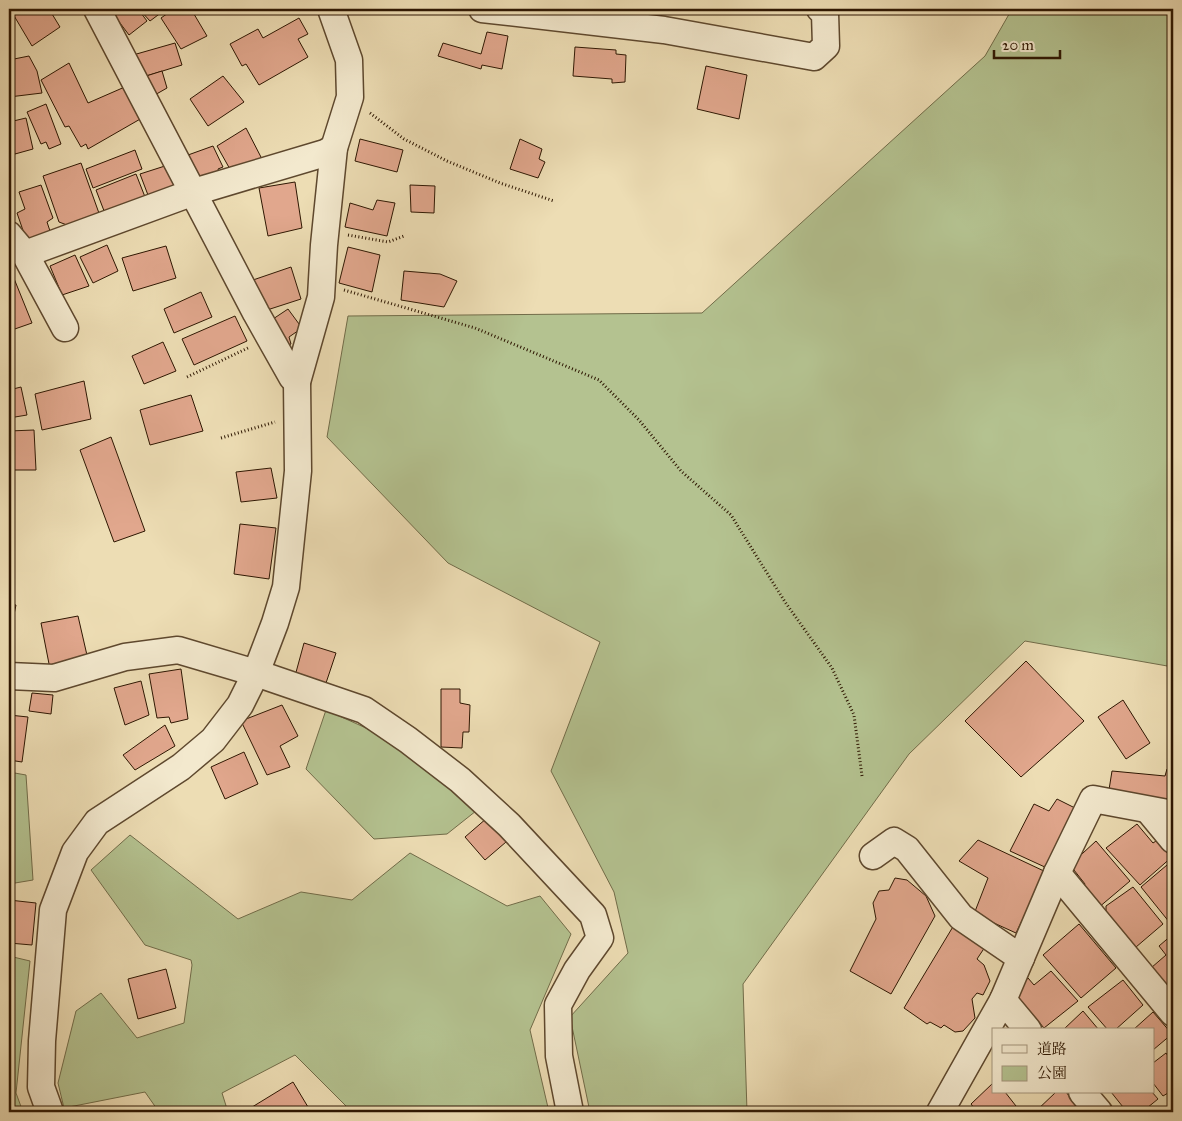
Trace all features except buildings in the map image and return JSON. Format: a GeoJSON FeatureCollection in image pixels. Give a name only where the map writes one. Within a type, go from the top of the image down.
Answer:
{"type":"FeatureCollection","features":[{"type":"Feature","properties":{"kind":"street"},"geometry":{"type":"LineString","coordinates":[[97,9],[256,313],[292,377],[298,382]]}},
{"type":"Feature","properties":{"kind":"street"},"geometry":{"type":"LineString","coordinates":[[50,1112],[41,1087],[41,1068],[53,910],[75,852],[97,822],[181,767],[213,740],[240,705],[256,673],[286,587],[298,471],[298,382],[321,297],[325,230],[334,148],[350,97],[349,60],[331,9]]}},
{"type":"Feature","properties":{"kind":"street"},"geometry":{"type":"LineString","coordinates":[[482,9],[664,30],[814,56],[826,46],[826,13],[820,9]]}},
{"type":"Feature","properties":{"kind":"street"},"geometry":{"type":"LineString","coordinates":[[65,328],[17,244],[325,153],[334,148]]}},
{"type":"Feature","properties":{"kind":"street"},"geometry":{"type":"LineString","coordinates":[[9,676],[54,678],[126,657],[178,650],[256,673],[364,710],[408,740],[460,780],[509,825],[594,915],[600,938],[577,970],[558,1005],[559,1056],[570,1112]]}},
{"type":"Feature","properties":{"kind":"street"},"geometry":{"type":"LineString","coordinates":[[948,1108],[1003,1000],[1057,873],[1094,799],[1161,812],[1173,840]]}},
{"type":"Feature","properties":{"kind":"street"},"geometry":{"type":"LineString","coordinates":[[873,856],[894,841],[907,849],[961,917],[1021,958]]}},
{"type":"Feature","properties":{"kind":"street"},"geometry":{"type":"LineString","coordinates":[[1057,873],[1173,1013]]}},
{"type":"Feature","properties":{"kind":"street"},"geometry":{"type":"LineString","coordinates":[[1003,1000],[1026,1028]]}},
{"type":"Feature","properties":{"kind":"street"},"geometry":{"type":"LineString","coordinates":[[1084,1094],[1099,1112]]}},
{"type":"Feature","properties":{"kind":"path"},"geometry":{"type":"LineString","coordinates":[[350,97],[404,139],[447,161],[500,183],[554,202]]}},
{"type":"Feature","properties":{"kind":"path"},"geometry":{"type":"LineString","coordinates":[[325,230],[388,242],[404,236]]}},
{"type":"Feature","properties":{"kind":"path"},"geometry":{"type":"LineString","coordinates":[[322,284],[475,328],[599,380],[639,420],[681,471],[731,515],[785,602],[832,668],[854,715],[862,776]]}},
{"type":"Feature","properties":{"kind":"path"},"geometry":{"type":"LineString","coordinates":[[187,377],[271,337]]}},
{"type":"Feature","properties":{"kind":"path"},"geometry":{"type":"LineString","coordinates":[[221,438],[298,416]]}},
{"type":"Feature","properties":{"kind":"green space"},"geometry":{"type":"Polygon","coordinates":[[[1012,9],[1173,9],[1173,667],[1025,641],[909,754],[743,984],[747,1112],[590,1112],[570,1017],[628,953],[614,892],[551,771],[600,642],[448,563],[327,437],[348,316],[702,313],[985,56],[1012,9]]]}},
{"type":"Feature","properties":{"kind":"green space"},"geometry":{"type":"Polygon","coordinates":[[[326,710],[397,742],[481,807],[447,834],[374,839],[306,769],[326,710]]]}},
{"type":"Feature","properties":{"kind":"green space"},"geometry":{"type":"Polygon","coordinates":[[[9,772],[26,775],[33,880],[9,884],[9,772]]]}},
{"type":"Feature","properties":{"kind":"green space"},"geometry":{"type":"Polygon","coordinates":[[[130,835],[238,919],[301,892],[352,900],[410,853],[507,906],[540,896],[571,934],[530,1030],[549,1112],[352,1112],[295,1055],[222,1093],[228,1112],[159,1112],[145,1092],[64,1108],[58,1083],[76,1011],[101,993],[137,1038],[184,1023],[192,965],[191,960],[145,945],[91,870],[130,835]]]}},
{"type":"Feature","properties":{"kind":"green space"},"geometry":{"type":"Polygon","coordinates":[[[9,956],[30,961],[16,1093],[23,1112],[9,1112],[9,956]]]}}]}
